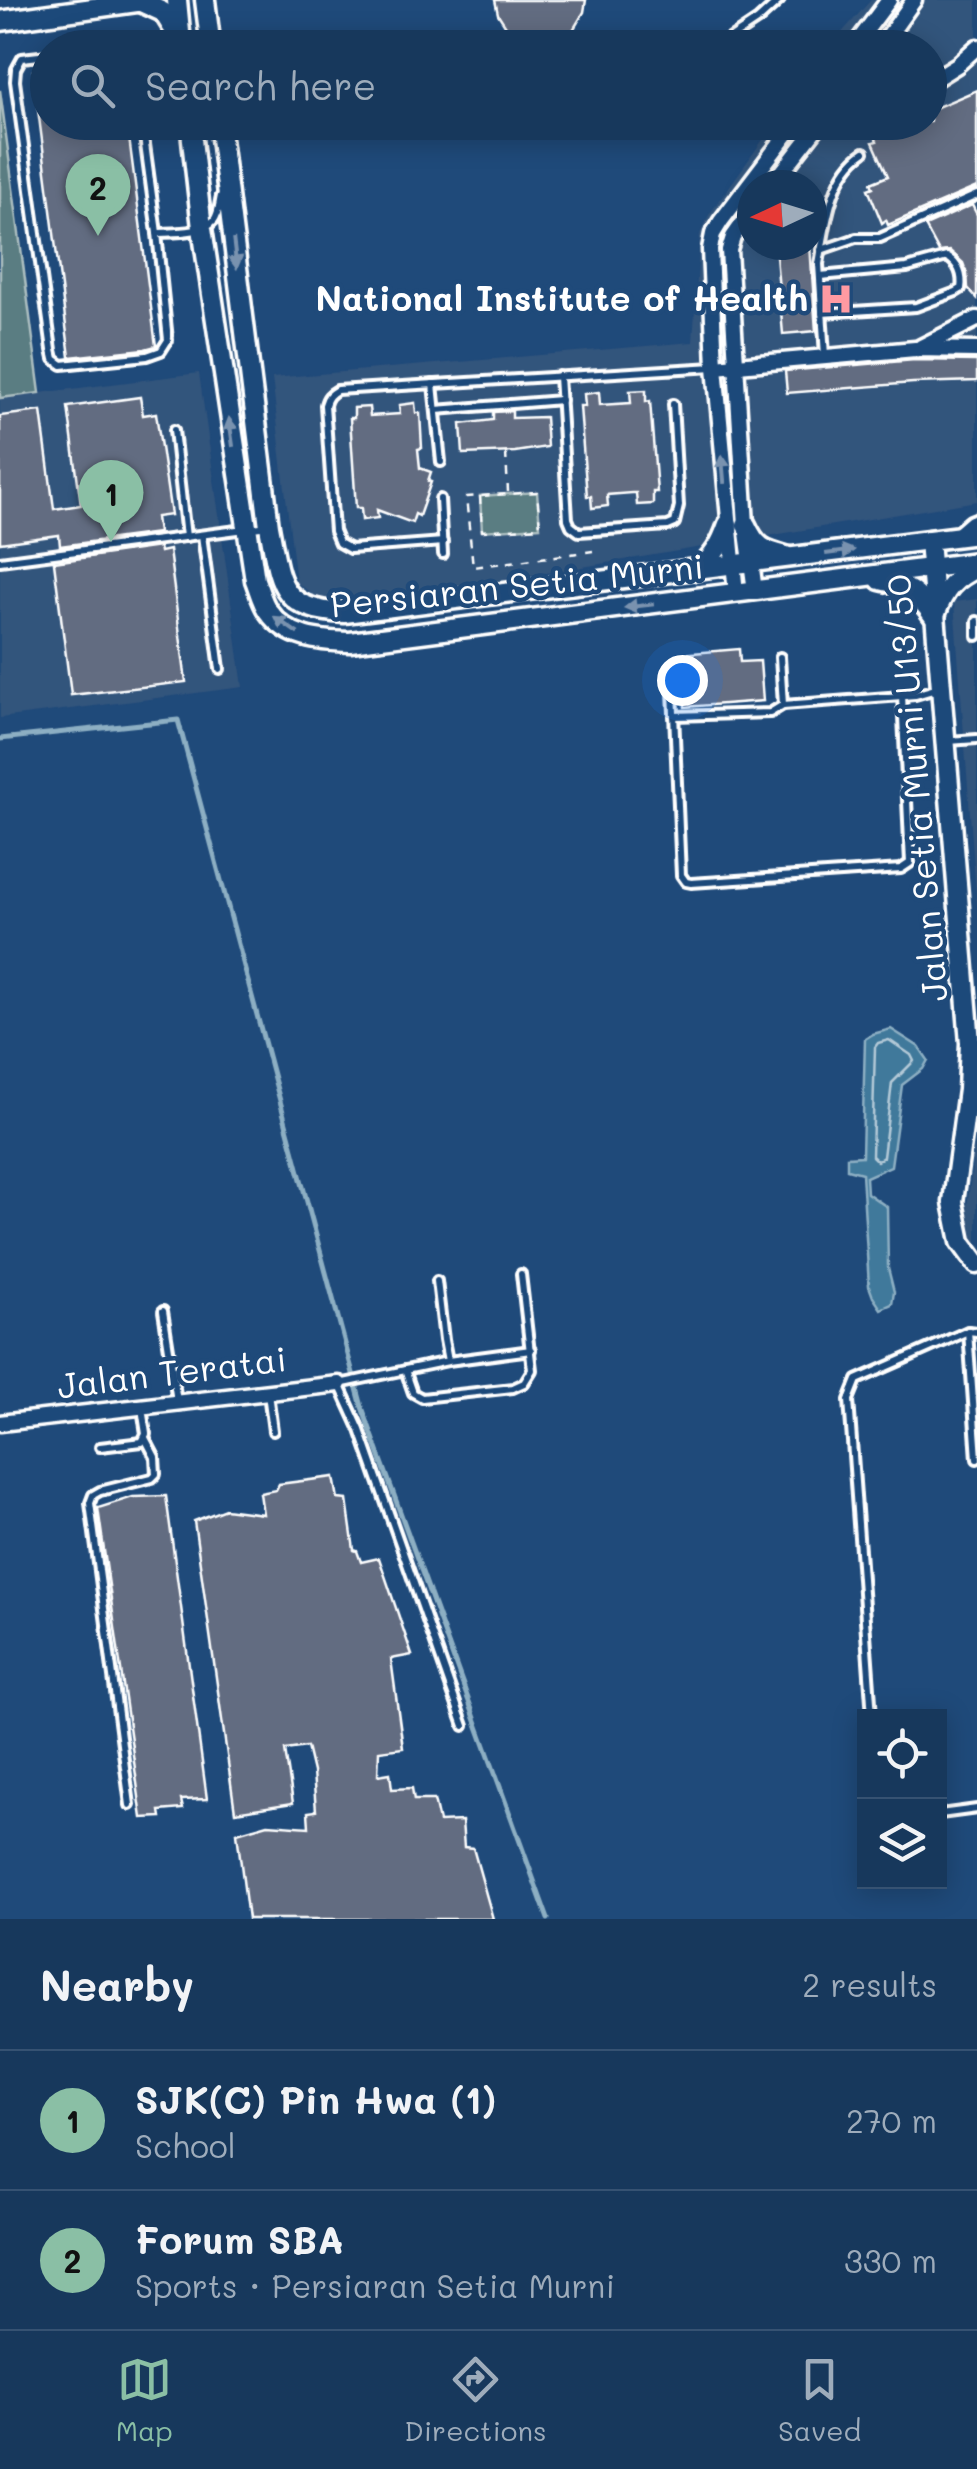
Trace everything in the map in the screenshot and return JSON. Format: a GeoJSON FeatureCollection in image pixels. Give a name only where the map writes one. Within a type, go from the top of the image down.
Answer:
{"type":"FeatureCollection","features":[{"type":"Feature","properties":{"kind":"street"},"geometry":{"type":"LineString","coordinates":[[176,0],[180,30]]}},
{"type":"Feature","properties":{"kind":"street"},"geometry":{"type":"LineString","coordinates":[[206,0],[208,30]]}},
{"type":"Feature","properties":{"kind":"street"},"geometry":{"type":"LineString","coordinates":[[866,30],[889,0]]}},
{"type":"Feature","properties":{"kind":"street"},"geometry":{"type":"LineString","coordinates":[[893,30],[914,0]]}},
{"type":"Feature","properties":{"kind":"street"},"geometry":{"type":"LineString","coordinates":[[0,20],[145,1],[163,12],[174,30]]}},
{"type":"Feature","properties":{"kind":"street"},"geometry":{"type":"LineString","coordinates":[[947,72],[977,48]]}},
{"type":"Feature","properties":{"kind":"street","name":"Persiaran Setia Murni"},"geometry":{"type":"LineString","coordinates":[[192,140],[255,580],[267,610],[288,630],[315,641],[350,642],[977,565]]}},
{"type":"Feature","properties":{"kind":"street","name":"Persiaran Setia Murni"},"geometry":{"type":"LineString","coordinates":[[220,140],[270,526],[279,575],[290,595],[302,606],[344,613],[977,534]]}},
{"type":"Feature","properties":{"kind":"street"},"geometry":{"type":"LineString","coordinates":[[745,592],[715,367],[710,269],[713,234],[783,140]]}},
{"type":"Feature","properties":{"kind":"street"},"geometry":{"type":"LineString","coordinates":[[784,170],[807,140]]}},
{"type":"Feature","properties":{"kind":"street"},"geometry":{"type":"LineString","coordinates":[[696,570],[714,555],[737,524],[735,365],[728,250],[737,230]]}},
{"type":"Feature","properties":{"kind":"street"},"geometry":{"type":"LineString","coordinates":[[916,349],[977,319]]}},
{"type":"Feature","properties":{"kind":"street"},"geometry":{"type":"LineString","coordinates":[[715,367],[916,349],[977,350]]}},
{"type":"Feature","properties":{"kind":"street"},"geometry":{"type":"LineString","coordinates":[[957,536],[977,521]]}},
{"type":"Feature","properties":{"kind":"street"},"geometry":{"type":"LineString","coordinates":[[737,524],[760,547],[796,558]]}},
{"type":"Feature","properties":{"kind":"street","name":"Jalan Setia Murni U13/50"},"geometry":{"type":"LineString","coordinates":[[929,540],[945,741],[970,946],[972,1090],[954,1202],[960,1242],[977,1264]]}},
{"type":"Feature","properties":{"kind":"street"},"geometry":{"type":"LineString","coordinates":[[935,617],[950,584],[977,565]]}},
{"type":"Feature","properties":{"kind":"street"},"geometry":{"type":"LineString","coordinates":[[864,576],[912,590],[935,617]]}},
{"type":"Feature","properties":{"kind":"street","name":"Jalan Teratai"},"geometry":{"type":"LineString","coordinates":[[0,1422],[346,1383]]}},
{"type":"Feature","properties":{"kind":"lane"},"geometry":{"type":"LineString","coordinates":[[743,30],[780,0]]}},
{"type":"Feature","properties":{"kind":"lane"},"geometry":{"type":"LineString","coordinates":[[30,57],[22,58],[15,81],[54,360],[62,366],[147,356],[161,351],[168,340],[144,140]]}},
{"type":"Feature","properties":{"kind":"lane"},"geometry":{"type":"LineString","coordinates":[[827,227],[839,181],[852,160],[864,152]]}},
{"type":"Feature","properties":{"kind":"lane"},"geometry":{"type":"LineString","coordinates":[[157,234],[202,228],[215,219],[224,175]]}},
{"type":"Feature","properties":{"kind":"lane"},"geometry":{"type":"LineString","coordinates":[[827,248],[856,238],[880,238],[977,194]]}},
{"type":"Feature","properties":{"kind":"lane"},"geometry":{"type":"LineString","coordinates":[[820,276],[907,268],[947,257],[962,280],[962,288],[956,292],[916,308],[822,314]]}},
{"type":"Feature","properties":{"kind":"lane"},"geometry":{"type":"LineString","coordinates":[[821,260],[825,358]]}},
{"type":"Feature","properties":{"kind":"lane"},"geometry":{"type":"LineString","coordinates":[[442,542],[350,549],[339,544],[334,531],[327,397],[338,390],[715,367]]}},
{"type":"Feature","properties":{"kind":"lane"},"geometry":{"type":"LineString","coordinates":[[559,376],[568,519],[575,531],[674,523],[679,506],[672,404]]}},
{"type":"Feature","properties":{"kind":"lane"},"geometry":{"type":"LineString","coordinates":[[434,384],[441,462]]}},
{"type":"Feature","properties":{"kind":"lane"},"geometry":{"type":"LineString","coordinates":[[436,410],[561,400]]}},
{"type":"Feature","properties":{"kind":"lane"},"geometry":{"type":"LineString","coordinates":[[174,430],[186,537]]}},
{"type":"Feature","properties":{"kind":"lane"},"geometry":{"type":"LineString","coordinates":[[440,499],[444,554]]}},
{"type":"Feature","properties":{"kind":"lane"},"geometry":{"type":"LineString","coordinates":[[0,561],[270,526]]}},
{"type":"Feature","properties":{"kind":"lane"},"geometry":{"type":"LineString","coordinates":[[202,535],[220,669]]}},
{"type":"Feature","properties":{"kind":"lane"},"geometry":{"type":"LineString","coordinates":[[977,621],[977,636]]}},
{"type":"Feature","properties":{"kind":"lane"},"geometry":{"type":"LineString","coordinates":[[780,657],[783,705]]}},
{"type":"Feature","properties":{"kind":"lane"},"geometry":{"type":"LineString","coordinates":[[672,667],[681,874],[686,882],[902,869],[910,863],[902,695]]}},
{"type":"Feature","properties":{"kind":"lane"},"geometry":{"type":"LineString","coordinates":[[674,716],[770,713],[783,705],[915,695],[940,688]]}},
{"type":"Feature","properties":{"kind":"lane"},"geometry":{"type":"LineString","coordinates":[[945,741],[977,738]]}},
{"type":"Feature","properties":{"kind":"lane"},"geometry":{"type":"LineString","coordinates":[[405,1370],[414,1393],[422,1398],[506,1390],[528,1379],[532,1350],[522,1274]]}},
{"type":"Feature","properties":{"kind":"lane"},"geometry":{"type":"LineString","coordinates":[[438,1280],[448,1361]]}},
{"type":"Feature","properties":{"kind":"lane"},"geometry":{"type":"LineString","coordinates":[[163,1311],[177,1402]]}},
{"type":"Feature","properties":{"kind":"lane"},"geometry":{"type":"LineString","coordinates":[[871,1709],[849,1400],[857,1380],[972,1332],[977,1459]]}},
{"type":"Feature","properties":{"kind":"lane"},"geometry":{"type":"LineString","coordinates":[[464,1726],[346,1383],[448,1361],[532,1350]]}},
{"type":"Feature","properties":{"kind":"lane"},"geometry":{"type":"LineString","coordinates":[[268,1392],[272,1431]]}},
{"type":"Feature","properties":{"kind":"lane"},"geometry":{"type":"LineString","coordinates":[[130,1805],[90,1503],[100,1490],[143,1481],[156,1474],[154,1457],[145,1438],[142,1406]]}},
{"type":"Feature","properties":{"kind":"lane"},"geometry":{"type":"LineString","coordinates":[[100,1447],[142,1442],[145,1438]]}},
{"type":"Feature","properties":{"kind":"lane"},"geometry":{"type":"LineString","coordinates":[[947,1813],[977,1809]]}},
{"type":"Feature","properties":{"kind":"path"},"geometry":{"type":"LineString","coordinates":[[506,453],[508,494]]}},
{"type":"Feature","properties":{"kind":"path"},"geometry":{"type":"LineString","coordinates":[[440,499],[466,497],[480,496],[508,494],[537,492],[540,528],[482,532],[480,496]]}},
{"type":"Feature","properties":{"kind":"path"},"geometry":{"type":"LineString","coordinates":[[466,497],[473,567],[593,551]]}},
{"type":"Feature","properties":{"kind":"shaded area","name":"National Institute of Health"},"geometry":{"type":"Polygon","coordinates":[[[871,0],[977,0],[977,501],[332,609],[296,582],[272,378],[693,342],[700,234],[737,176],[737,260],[827,260],[827,170],[741,170],[763,140],[947,140],[947,30],[844,30],[871,0]]]}},
{"type":"Feature","properties":{"kind":"shaded area"},"geometry":{"type":"Polygon","coordinates":[[[199,373],[243,687],[0,718],[0,398],[199,373]]]}},
{"type":"Feature","properties":{"kind":"shaded area"},"geometry":{"type":"Polygon","coordinates":[[[977,599],[977,906],[954,602],[977,599]]]}},
{"type":"Feature","properties":{"kind":"shaded area"},"geometry":{"type":"Polygon","coordinates":[[[977,1125],[977,1244],[964,1232],[977,1125]]]}},
{"type":"Feature","properties":{"kind":"green space"},"geometry":{"type":"Polygon","coordinates":[[[0,90],[40,393],[0,398],[0,90]]]}},
{"type":"Feature","properties":{"kind":"green space"},"geometry":{"type":"Polygon","coordinates":[[[537,492],[540,527],[482,531],[480,496],[537,492]]]}},
{"type":"Feature","properties":{"kind":"water"},"geometry":{"type":"Polygon","coordinates":[[[891,1029],[919,1047],[928,1060],[923,1069],[902,1085],[891,1166],[866,1177],[867,1193],[887,1207],[888,1268],[894,1292],[892,1304],[881,1309],[869,1286],[862,1173],[847,1169],[847,1157],[862,1156],[865,1039],[891,1029]]]}},
{"type":"Feature","properties":{"kind":"building"},"geometry":{"type":"Polygon","coordinates":[[[495,0],[586,0],[573,30],[508,30],[495,0]]]}},
{"type":"Feature","properties":{"kind":"building"},"geometry":{"type":"Polygon","coordinates":[[[977,90],[977,187],[888,225],[886,220],[882,223],[868,189],[873,187],[871,183],[888,176],[873,142],[947,140],[947,103],[977,90]]]}},
{"type":"Feature","properties":{"kind":"building"},"geometry":{"type":"Polygon","coordinates":[[[42,140],[129,140],[156,346],[70,357],[42,140]]]}},
{"type":"Feature","properties":{"kind":"building"},"geometry":{"type":"Polygon","coordinates":[[[972,205],[977,215],[977,298],[968,288],[963,263],[950,251],[939,252],[925,226],[972,205]]]}},
{"type":"Feature","properties":{"kind":"building"},"geometry":{"type":"Polygon","coordinates":[[[776,260],[811,260],[816,331],[783,334],[776,260]]]}},
{"type":"Feature","properties":{"kind":"building"},"geometry":{"type":"Polygon","coordinates":[[[915,360],[977,361],[977,381],[787,393],[785,371],[915,360]]]}},
{"type":"Feature","properties":{"kind":"building"},"geometry":{"type":"Polygon","coordinates":[[[646,390],[657,492],[653,492],[653,504],[637,505],[636,493],[632,493],[607,495],[608,506],[592,508],[591,496],[587,496],[580,406],[585,406],[584,394],[599,392],[600,405],[631,403],[630,391],[646,390]]]}},
{"type":"Feature","properties":{"kind":"building"},"geometry":{"type":"Polygon","coordinates":[[[140,397],[143,415],[156,413],[171,515],[156,517],[158,533],[60,546],[59,535],[0,543],[0,416],[41,411],[54,509],[81,505],[68,407],[140,397]]]}},
{"type":"Feature","properties":{"kind":"building"},"geometry":{"type":"Polygon","coordinates":[[[415,403],[416,413],[420,413],[420,468],[431,472],[419,516],[415,514],[412,523],[377,510],[378,518],[362,520],[361,508],[356,508],[350,418],[354,418],[354,408],[369,407],[370,416],[400,414],[399,405],[415,403]]]}},
{"type":"Feature","properties":{"kind":"building"},"geometry":{"type":"Polygon","coordinates":[[[512,411],[512,418],[545,417],[547,447],[463,454],[461,424],[493,420],[493,412],[512,411]]]}},
{"type":"Feature","properties":{"kind":"building"},"geometry":{"type":"Polygon","coordinates":[[[159,547],[160,552],[169,550],[186,682],[71,695],[54,562],[159,547]]]}},
{"type":"Feature","properties":{"kind":"building"},"geometry":{"type":"Polygon","coordinates":[[[739,649],[740,662],[760,661],[763,701],[685,707],[681,654],[739,649]]]}},
{"type":"Feature","properties":{"kind":"building"},"geometry":{"type":"Polygon","coordinates":[[[334,1477],[338,1499],[347,1500],[354,1550],[361,1562],[379,1558],[412,1655],[391,1659],[403,1748],[379,1751],[378,1775],[390,1773],[392,1789],[412,1788],[414,1800],[434,1800],[439,1822],[462,1821],[464,1847],[473,1848],[493,1919],[248,1919],[237,1833],[268,1824],[309,1827],[308,1812],[316,1811],[313,1772],[307,1747],[285,1750],[293,1803],[235,1812],[194,1521],[225,1509],[263,1514],[260,1493],[276,1490],[279,1484],[334,1477]]]}},
{"type":"Feature","properties":{"kind":"building"},"geometry":{"type":"Polygon","coordinates":[[[166,1496],[207,1799],[181,1800],[183,1809],[160,1811],[161,1817],[142,1818],[98,1508],[133,1497],[166,1496]]]}},
{"type":"Feature","properties":{"kind":"waterway"},"geometry":{"type":"LineString","coordinates":[[0,739],[178,720],[362,1407],[548,1919]]}},
{"type":"Feature","properties":{"kind":"place","name":"Forum SBA"},"geometry":{"type":"Point","coordinates":[98,236]}},
{"type":"Feature","properties":{"kind":"place","name":"National Institute of Health"},"geometry":{"type":"Point","coordinates":[836,299]}},
{"type":"Feature","properties":{"kind":"place","name":"SJK(C) Pin Hwa (1)"},"geometry":{"type":"Point","coordinates":[111,542]}}]}
